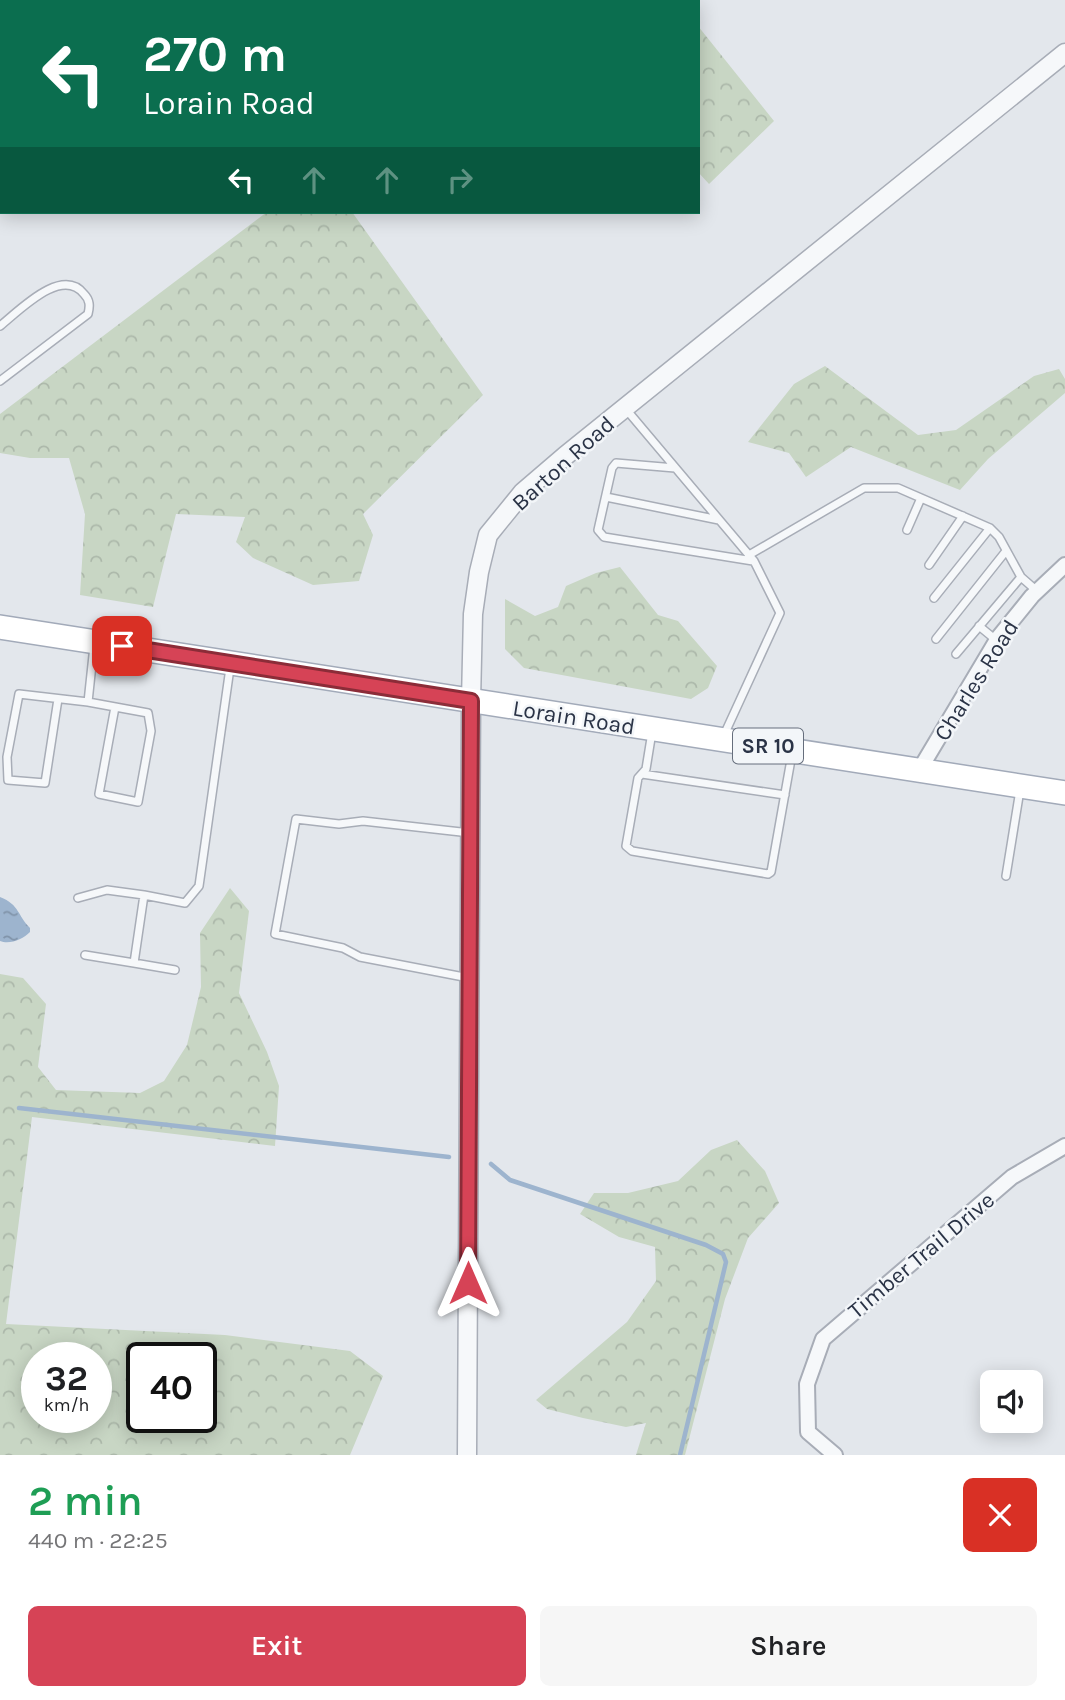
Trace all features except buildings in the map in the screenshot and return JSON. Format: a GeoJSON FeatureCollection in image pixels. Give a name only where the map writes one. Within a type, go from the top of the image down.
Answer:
{"type":"FeatureCollection","features":[{"type":"Feature","properties":{"kind":"main road","name":"Lorain Road"},"geometry":{"type":"LineString","coordinates":[[0,626],[1065,793]]}},
{"type":"Feature","properties":{"kind":"street","name":"Barton Road"},"geometry":{"type":"LineString","coordinates":[[467,1455],[471,701],[474,614],[479,572],[488,535],[523,492],[1065,53]]}},
{"type":"Feature","properties":{"kind":"street","name":"Charles Road"},"geometry":{"type":"LineString","coordinates":[[920,769],[996,640],[1037,591],[1065,565]]}},
{"type":"Feature","properties":{"kind":"street","name":"Timber Trail Drive"},"geometry":{"type":"LineString","coordinates":[[835,1455],[808,1432],[807,1384],[823,1339],[1012,1177],[1063,1147]]}},
{"type":"Feature","properties":{"kind":"lane"},"geometry":{"type":"LineString","coordinates":[[0,326],[54,285],[66,283],[78,286],[87,297],[90,307],[88,314],[0,381]]}},
{"type":"Feature","properties":{"kind":"lane"},"geometry":{"type":"LineString","coordinates":[[625,408],[752,558],[780,613],[722,739]]}},
{"type":"Feature","properties":{"kind":"lane"},"geometry":{"type":"LineString","coordinates":[[675,468],[616,463],[612,468],[598,530],[604,537],[752,558],[864,488],[898,488],[990,528],[1021,577],[1037,591]]}},
{"type":"Feature","properties":{"kind":"lane"},"geometry":{"type":"LineString","coordinates":[[606,497],[720,520]]}},
{"type":"Feature","properties":{"kind":"lane"},"geometry":{"type":"LineString","coordinates":[[907,530],[921,498]]}},
{"type":"Feature","properties":{"kind":"lane"},"geometry":{"type":"LineString","coordinates":[[929,565],[963,516]]}},
{"type":"Feature","properties":{"kind":"lane"},"geometry":{"type":"LineString","coordinates":[[934,598],[990,528]]}},
{"type":"Feature","properties":{"kind":"lane"},"geometry":{"type":"LineString","coordinates":[[936,639],[1006,551]]}},
{"type":"Feature","properties":{"kind":"lane"},"geometry":{"type":"LineString","coordinates":[[956,654],[1021,577]]}},
{"type":"Feature","properties":{"kind":"lane"},"geometry":{"type":"LineString","coordinates":[[979,626],[996,640]]}},
{"type":"Feature","properties":{"kind":"lane"},"geometry":{"type":"LineString","coordinates":[[88,702],[95,642]]}},
{"type":"Feature","properties":{"kind":"lane"},"geometry":{"type":"LineString","coordinates":[[78,898],[107,890],[185,902],[199,886],[231,663]]}},
{"type":"Feature","properties":{"kind":"lane"},"geometry":{"type":"LineString","coordinates":[[58,699],[46,783],[8,780],[7,757],[19,694],[88,702],[148,713],[151,731],[138,802],[99,794],[115,707]]}},
{"type":"Feature","properties":{"kind":"lane"},"geometry":{"type":"LineString","coordinates":[[652,729],[646,769],[638,778],[626,846],[632,851],[768,873],[771,872],[792,750]]}},
{"type":"Feature","properties":{"kind":"lane"},"geometry":{"type":"LineString","coordinates":[[642,774],[785,795]]}},
{"type":"Feature","properties":{"kind":"lane"},"geometry":{"type":"LineString","coordinates":[[1006,876],[1020,786]]}},
{"type":"Feature","properties":{"kind":"lane"},"geometry":{"type":"LineString","coordinates":[[470,833],[363,821],[340,824],[296,819],[275,934],[343,948],[360,957],[470,978]]}},
{"type":"Feature","properties":{"kind":"lane"},"geometry":{"type":"LineString","coordinates":[[134,963],[144,895]]}},
{"type":"Feature","properties":{"kind":"lane"},"geometry":{"type":"LineString","coordinates":[[85,955],[175,970]]}},
{"type":"Feature","properties":{"kind":"green space"},"geometry":{"type":"Polygon","coordinates":[[[700,28],[774,121],[709,184],[700,174],[700,28]]]}},
{"type":"Feature","properties":{"kind":"green space"},"geometry":{"type":"Polygon","coordinates":[[[264,214],[353,214],[483,395],[363,514],[373,535],[359,581],[313,585],[253,558],[236,542],[245,517],[176,514],[153,607],[80,595],[85,514],[69,458],[30,458],[0,453],[0,414],[264,214]]]}},
{"type":"Feature","properties":{"kind":"green space"},"geometry":{"type":"Polygon","coordinates":[[[825,366],[918,435],[956,430],[1034,376],[1059,369],[1065,379],[1065,393],[988,459],[960,490],[851,447],[806,477],[789,453],[748,442],[794,384],[825,366]]]}},
{"type":"Feature","properties":{"kind":"green space"},"geometry":{"type":"Polygon","coordinates":[[[620,567],[658,615],[678,621],[717,666],[708,688],[691,699],[524,668],[505,649],[505,599],[535,616],[558,607],[566,586],[596,573],[620,567]]]}},
{"type":"Feature","properties":{"kind":"green space"},"geometry":{"type":"Polygon","coordinates":[[[230,888],[249,911],[239,993],[267,1052],[279,1086],[275,1146],[32,1117],[6,1324],[225,1335],[350,1351],[383,1376],[350,1455],[0,1455],[0,974],[23,978],[46,1004],[38,1067],[56,1090],[140,1093],[164,1081],[187,1045],[201,987],[200,933],[230,888]]]}},
{"type":"Feature","properties":{"kind":"green space"},"geometry":{"type":"Polygon","coordinates":[[[737,1140],[765,1171],[779,1203],[748,1238],[725,1299],[685,1455],[636,1455],[646,1423],[626,1427],[547,1409],[536,1400],[627,1322],[656,1281],[655,1247],[619,1237],[580,1214],[594,1193],[628,1193],[678,1181],[711,1150],[737,1140]]]}},
{"type":"Feature","properties":{"kind":"water"},"geometry":{"type":"Polygon","coordinates":[[[0,897],[15,907],[30,928],[30,932],[12,942],[0,941],[0,897]]]}},
{"type":"Feature","properties":{"kind":"waterway"},"geometry":{"type":"LineString","coordinates":[[19,1108],[449,1157]]}},
{"type":"Feature","properties":{"kind":"waterway"},"geometry":{"type":"LineString","coordinates":[[491,1164],[510,1180],[706,1245],[723,1254],[726,1262],[680,1455]]}},
{"type":"Feature","properties":{"kind":"route"},"geometry":{"type":"LineString","coordinates":[[122,646],[471,701],[468,1283]]}}]}
